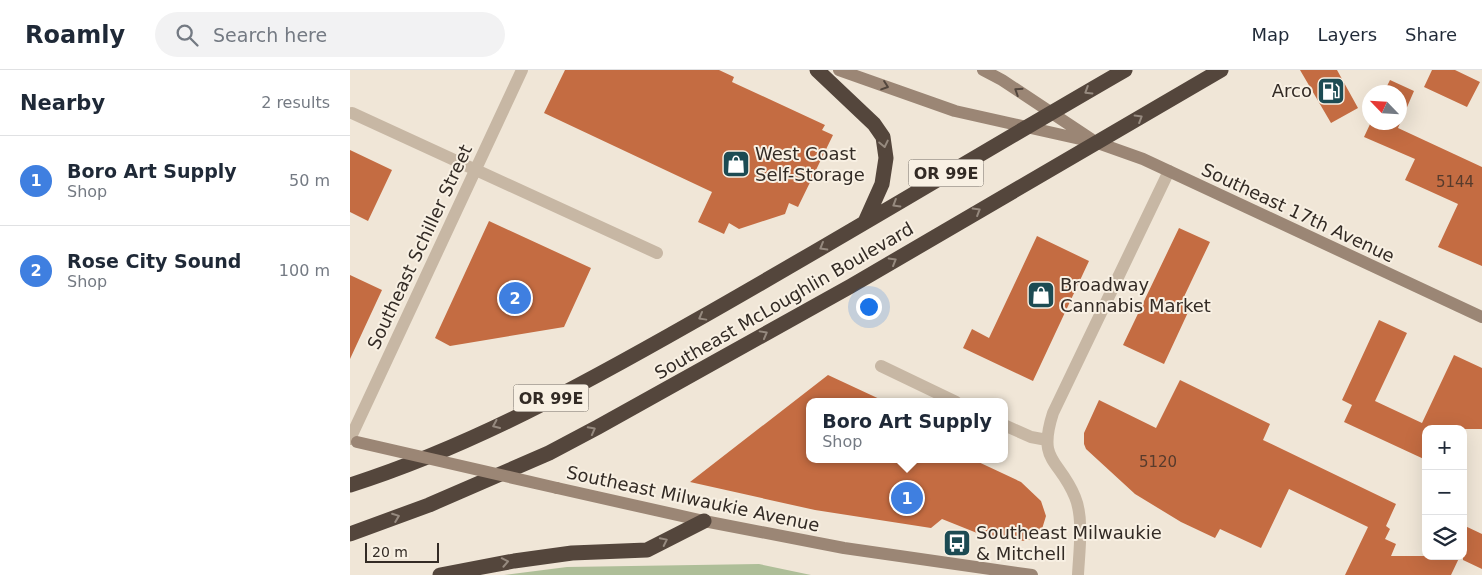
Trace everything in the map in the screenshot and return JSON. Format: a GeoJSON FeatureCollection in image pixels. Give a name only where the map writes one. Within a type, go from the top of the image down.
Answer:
{"type":"FeatureCollection","features":[{"type":"Feature","properties":{"kind":"highway"},"geometry":{"type":"LineString","coordinates":[[817,70],[874,124],[883,138],[886,158],[882,184],[865,222]]}},
{"type":"Feature","properties":{"kind":"highway","name":"Southeast McLoughlin Boulevard"},"geometry":{"type":"LineString","coordinates":[[350,485],[438,451],[510,419],[617,365],[865,222],[968,160],[1029,128],[1125,70]]}},
{"type":"Feature","properties":{"kind":"highway","name":"Southeast McLoughlin Boulevard"},"geometry":{"type":"LineString","coordinates":[[350,534],[429,505],[549,453],[851,286],[1005,194],[1098,143],[1221,70]]}},
{"type":"Feature","properties":{"kind":"highway"},"geometry":{"type":"LineString","coordinates":[[440,575],[514,561],[572,553],[647,550],[704,521]]}},
{"type":"Feature","properties":{"kind":"street","name":"Southeast Schiller Street"},"geometry":{"type":"LineString","coordinates":[[352,440],[522,70]]}},
{"type":"Feature","properties":{"kind":"street","name":"Southeast 17th Avenue"},"geometry":{"type":"LineString","coordinates":[[839,70],[955,111],[1098,143],[1143,159],[1482,318]]}},
{"type":"Feature","properties":{"kind":"street","name":"Southeast 17th Avenue"},"geometry":{"type":"LineString","coordinates":[[982,70],[1098,143]]}},
{"type":"Feature","properties":{"kind":"street"},"geometry":{"type":"LineString","coordinates":[[352,113],[657,253]]}},
{"type":"Feature","properties":{"kind":"street"},"geometry":{"type":"LineString","coordinates":[[1078,575],[1080,535],[1076,498],[1053,464],[1048,453],[1047,440],[1053,413],[1169,172]]}},
{"type":"Feature","properties":{"kind":"street"},"geometry":{"type":"LineString","coordinates":[[881,366],[948,398]]}},
{"type":"Feature","properties":{"kind":"street"},"geometry":{"type":"LineString","coordinates":[[1008,427],[1031,437],[1047,440]]}},
{"type":"Feature","properties":{"kind":"street","name":"Southeast Milwaukie Avenue"},"geometry":{"type":"LineString","coordinates":[[352,440],[704,521],[844,548],[1032,575]]}},
{"type":"Feature","properties":{"kind":"green space"},"geometry":{"type":"Polygon","coordinates":[[[759,564],[811,575],[504,575],[567,567],[759,564]]]}},
{"type":"Feature","properties":{"kind":"building","name":"West Coast Self-Storage"},"geometry":{"type":"Polygon","coordinates":[[[565,70],[719,70],[734,77],[732,82],[825,125],[822,130],[833,135],[798,207],[789,203],[785,214],[739,229],[729,223],[724,234],[698,222],[712,192],[544,113],[565,70]]]}},
{"type":"Feature","properties":{"kind":"building","name":"Arco"},"geometry":{"type":"Polygon","coordinates":[[[1300,70],[1337,70],[1358,108],[1331,123],[1300,70]]]}},
{"type":"Feature","properties":{"kind":"building"},"geometry":{"type":"Polygon","coordinates":[[[1432,70],[1455,70],[1480,82],[1467,107],[1424,87],[1432,70]]]}},
{"type":"Feature","properties":{"kind":"building"},"geometry":{"type":"Polygon","coordinates":[[[1390,80],[1401,85],[1388,85],[1390,80]]]}},
{"type":"Feature","properties":{"kind":"building"},"geometry":{"type":"Polygon","coordinates":[[[1407,88],[1414,91],[1407,107],[1407,88]]]}},
{"type":"Feature","properties":{"kind":"building"},"geometry":{"type":"Polygon","coordinates":[[[1367,130],[1402,130],[1482,167],[1482,266],[1438,247],[1458,204],[1405,180],[1415,159],[1364,137],[1367,130]]]}},
{"type":"Feature","properties":{"kind":"building"},"geometry":{"type":"Polygon","coordinates":[[[350,150],[392,170],[368,221],[350,212],[350,150]]]}},
{"type":"Feature","properties":{"kind":"building"},"geometry":{"type":"Polygon","coordinates":[[[489,221],[591,268],[564,327],[450,346],[435,338],[489,221]]]}},
{"type":"Feature","properties":{"kind":"building"},"geometry":{"type":"Polygon","coordinates":[[[1179,228],[1210,242],[1181,303],[1190,308],[1164,364],[1123,345],[1179,228]]]}},
{"type":"Feature","properties":{"kind":"building","name":"Broadway Cannabis Market"},"geometry":{"type":"Polygon","coordinates":[[[1037,236],[1089,261],[1033,381],[963,348],[972,329],[989,338],[1037,236]]]}},
{"type":"Feature","properties":{"kind":"building"},"geometry":{"type":"Polygon","coordinates":[[[350,275],[382,290],[350,359],[350,275]]]}},
{"type":"Feature","properties":{"kind":"building"},"geometry":{"type":"Polygon","coordinates":[[[1379,320],[1407,333],[1375,401],[1422,423],[1454,355],[1482,368],[1482,429],[1467,429],[1467,425],[1422,425],[1422,458],[1344,422],[1352,405],[1342,400],[1379,320]]]}},
{"type":"Feature","properties":{"kind":"building"},"geometry":{"type":"Polygon","coordinates":[[[828,375],[877,398],[806,398],[806,463],[981,463],[1021,482],[1041,501],[1046,516],[1042,529],[1031,539],[1024,541],[982,535],[942,519],[931,528],[815,510],[690,482],[828,375]]]}},
{"type":"Feature","properties":{"kind":"building"},"geometry":{"type":"Polygon","coordinates":[[[1180,380],[1270,424],[1263,440],[1396,504],[1386,526],[1390,529],[1385,539],[1396,544],[1391,556],[1422,556],[1422,560],[1458,560],[1451,575],[1345,575],[1368,527],[1289,489],[1261,548],[1220,529],[1215,538],[1181,522],[1135,494],[1086,449],[1084,444],[1084,433],[1099,400],[1156,428],[1180,380]]]}},
{"type":"Feature","properties":{"kind":"building"},"geometry":{"type":"Polygon","coordinates":[[[1467,527],[1482,534],[1482,569],[1463,560],[1467,560],[1467,527]]]}},
{"type":"Feature","properties":{"kind":"place","name":"Arco"},"geometry":{"type":"Point","coordinates":[1331,91]}},
{"type":"Feature","properties":{"kind":"place","name":"West Coast Self-Storage"},"geometry":{"type":"Point","coordinates":[736,164]}},
{"type":"Feature","properties":{"kind":"place","name":"Broadway Cannabis Market"},"geometry":{"type":"Point","coordinates":[1041,295]}},
{"type":"Feature","properties":{"kind":"place","name":"Rose City Sound"},"geometry":{"type":"Point","coordinates":[515,298]}},
{"type":"Feature","properties":{"kind":"place","name":"Boro Art Supply"},"geometry":{"type":"Point","coordinates":[907,498]}},
{"type":"Feature","properties":{"kind":"place","name":"Southeast Milwaukie & Mitchell"},"geometry":{"type":"Point","coordinates":[957,543]}}]}
